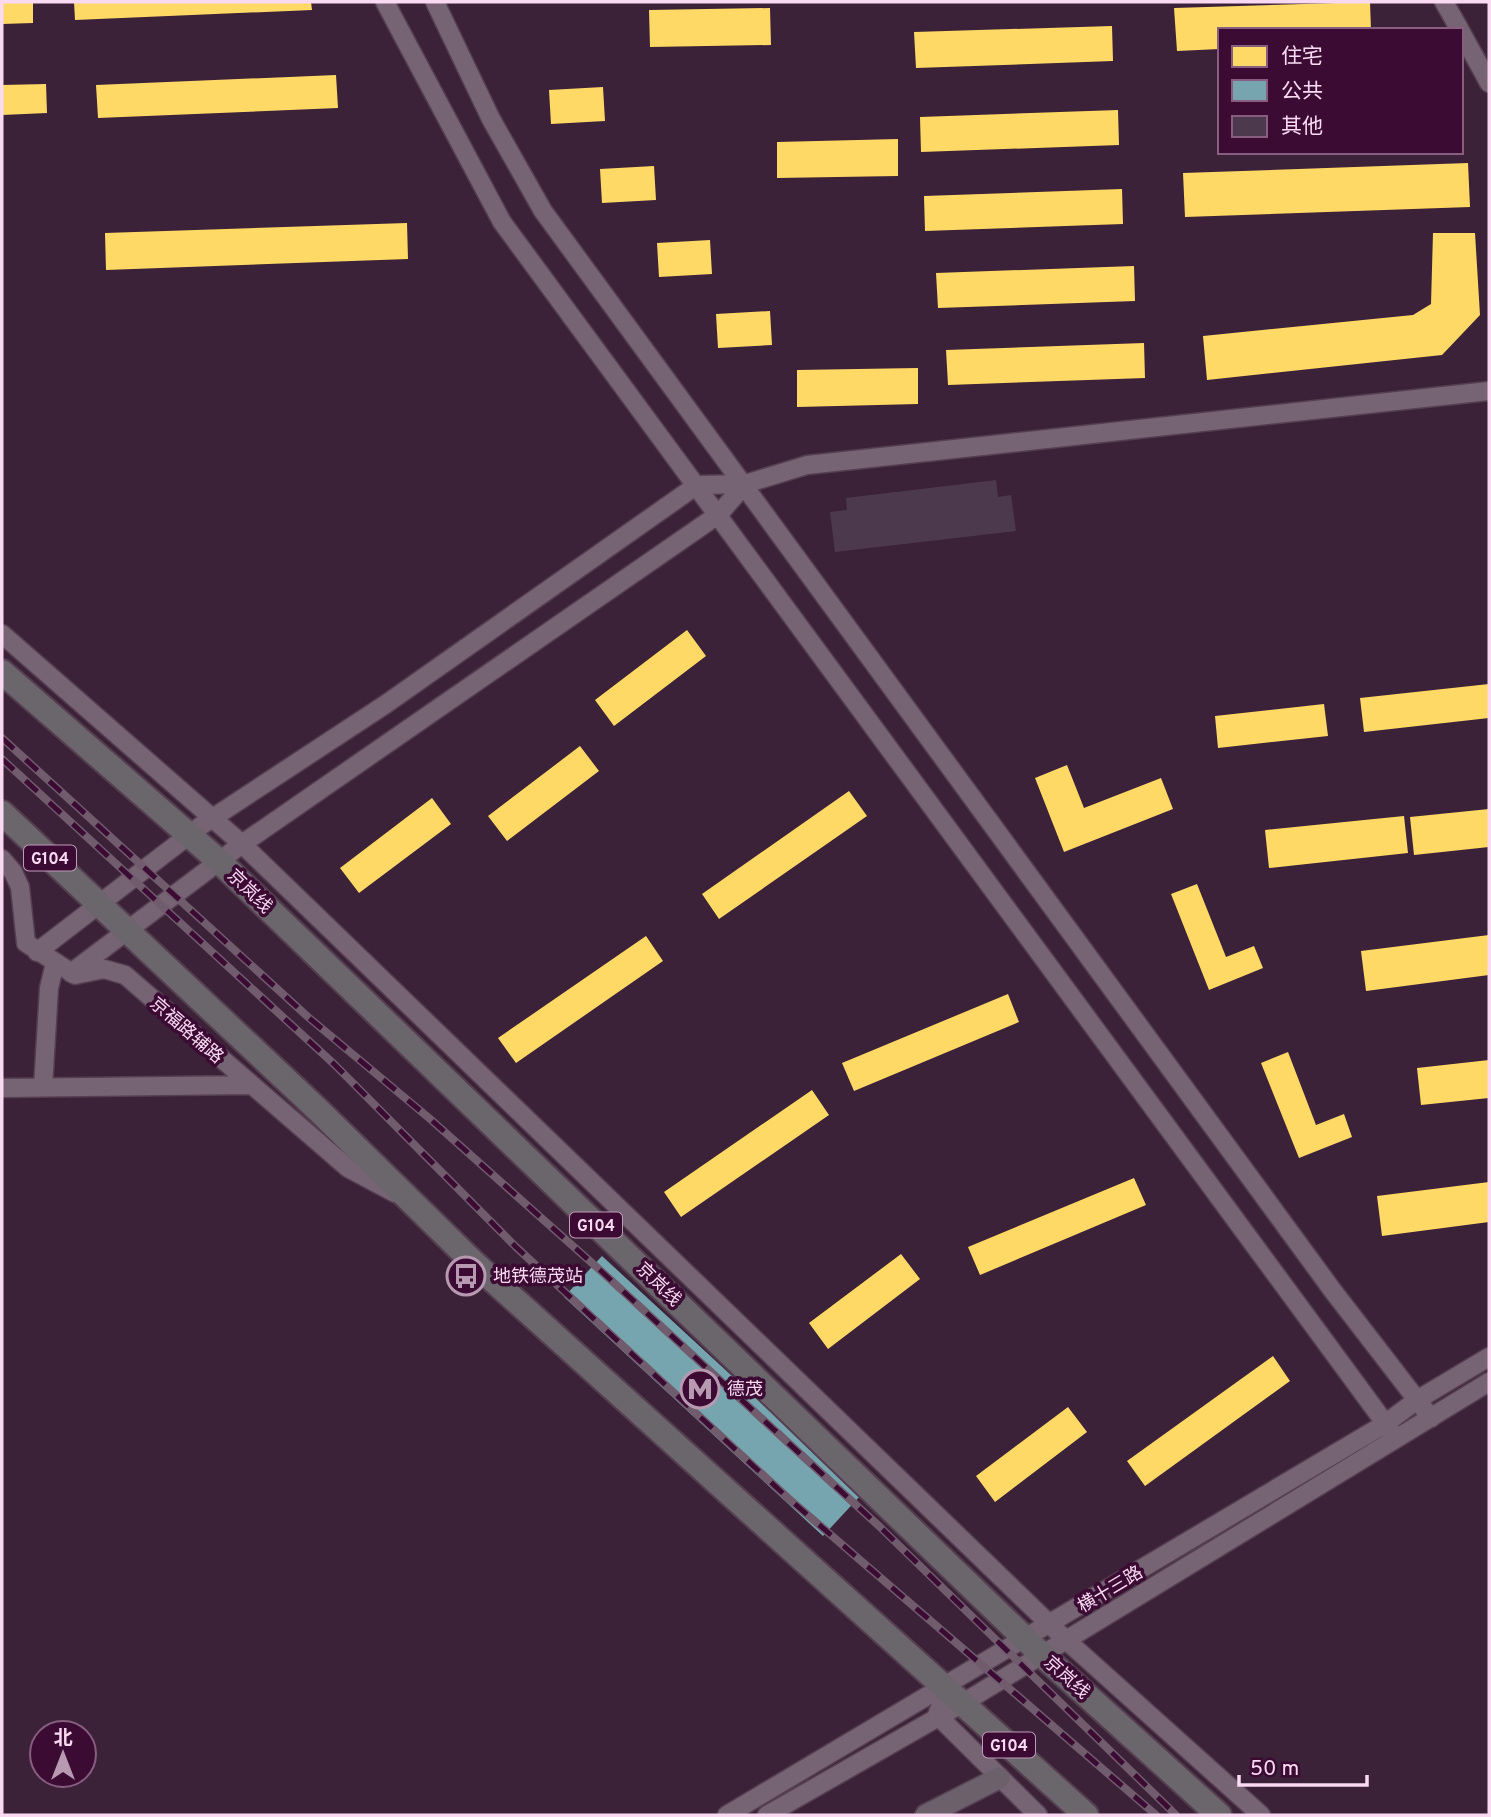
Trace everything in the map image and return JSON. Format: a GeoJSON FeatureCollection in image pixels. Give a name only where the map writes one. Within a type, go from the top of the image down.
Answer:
{"type":"FeatureCollection","features":[{"type":"Feature","properties":{"kind":"highway","name":"京岚线"},"geometry":{"type":"LineString","coordinates":[[2,672],[220,862],[1033,1646],[1219,1815]]}},
{"type":"Feature","properties":{"kind":"highway","name":"G104"},"geometry":{"type":"LineString","coordinates":[[2,813],[129,931],[474,1263],[1079,1809]]}},
{"type":"Feature","properties":{"kind":"main road"},"geometry":{"type":"LineString","coordinates":[[926,1815],[999,1778]]}},
{"type":"Feature","properties":{"kind":"street"},"geometry":{"type":"LineString","coordinates":[[385,2],[502,222],[1391,1431]]}},
{"type":"Feature","properties":{"kind":"street"},"geometry":{"type":"LineString","coordinates":[[435,2],[491,119],[542,211],[745,484],[1333,1291],[1431,1418]]}},
{"type":"Feature","properties":{"kind":"street"},"geometry":{"type":"LineString","coordinates":[[1444,2],[1459,28]]}},
{"type":"Feature","properties":{"kind":"street"},"geometry":{"type":"LineString","coordinates":[[1463,35],[1489,83]]}},
{"type":"Feature","properties":{"kind":"street"},"geometry":{"type":"LineString","coordinates":[[37,952],[213,817],[386,704],[697,485],[745,484],[807,465],[1489,391]]}},
{"type":"Feature","properties":{"kind":"street"},"geometry":{"type":"LineString","coordinates":[[2,859],[13,872],[20,887],[24,938],[37,952],[71,973],[242,844],[719,514],[745,484]]}},
{"type":"Feature","properties":{"kind":"street"},"geometry":{"type":"LineString","coordinates":[[2,634],[242,844],[1050,1625],[1261,1815]]}},
{"type":"Feature","properties":{"kind":"street"},"geometry":{"type":"LineString","coordinates":[[43,1087],[49,988],[55,963]]}},
{"type":"Feature","properties":{"kind":"street","name":"京福路辅路"},"geometry":{"type":"LineString","coordinates":[[71,973],[95,969],[121,973],[348,1168],[412,1202]]}},
{"type":"Feature","properties":{"kind":"street"},"geometry":{"type":"LineString","coordinates":[[2,1088],[249,1085]]}},
{"type":"Feature","properties":{"kind":"street","name":"横十三路"},"geometry":{"type":"LineString","coordinates":[[1033,1646],[1066,1640],[1391,1431],[1417,1400],[1489,1357]]}},
{"type":"Feature","properties":{"kind":"street","name":"横十三路"},"geometry":{"type":"LineString","coordinates":[[727,1815],[955,1695],[1033,1646],[1050,1625],[1391,1431],[1431,1418],[1489,1382]]}},
{"type":"Feature","properties":{"kind":"street"},"geometry":{"type":"LineString","coordinates":[[767,1815],[937,1715],[955,1695]]}},
{"type":"Feature","properties":{"kind":"street"},"geometry":{"type":"LineString","coordinates":[[937,1715],[1033,1811]]}},
{"type":"Feature","properties":{"kind":"building: 住宅"},"geometry":{"type":"Polygon","coordinates":[[[2,2],[33,2],[33,23],[2,24],[2,2]]]}},
{"type":"Feature","properties":{"kind":"building: 住宅"},"geometry":{"type":"Polygon","coordinates":[[[74,2],[311,2],[312,10],[75,20],[74,2]]]}},
{"type":"Feature","properties":{"kind":"building: 住宅"},"geometry":{"type":"Polygon","coordinates":[[[1370,2],[1371,28],[1218,28],[1218,49],[1177,51],[1174,8],[1370,2]]]}},
{"type":"Feature","properties":{"kind":"building: 住宅"},"geometry":{"type":"Polygon","coordinates":[[[770,8],[771,45],[650,47],[649,10],[770,8]]]}},
{"type":"Feature","properties":{"kind":"building: 住宅"},"geometry":{"type":"Polygon","coordinates":[[[1112,26],[1113,61],[916,68],[914,32],[1112,26]]]}},
{"type":"Feature","properties":{"kind":"building: 住宅"},"geometry":{"type":"Polygon","coordinates":[[[336,75],[338,108],[98,118],[96,85],[336,75]]]}},
{"type":"Feature","properties":{"kind":"building: 住宅"},"geometry":{"type":"Polygon","coordinates":[[[46,84],[47,113],[2,115],[2,85],[46,84]]]}},
{"type":"Feature","properties":{"kind":"building: 住宅"},"geometry":{"type":"Polygon","coordinates":[[[603,87],[605,121],[551,124],[549,90],[603,87]]]}},
{"type":"Feature","properties":{"kind":"building: 住宅"},"geometry":{"type":"Polygon","coordinates":[[[1118,110],[1119,145],[921,152],[920,117],[1118,110]]]}},
{"type":"Feature","properties":{"kind":"building: 住宅"},"geometry":{"type":"Polygon","coordinates":[[[898,139],[898,176],[777,178],[777,142],[898,139]]]}},
{"type":"Feature","properties":{"kind":"building: 住宅"},"geometry":{"type":"Polygon","coordinates":[[[1468,163],[1470,207],[1185,217],[1183,173],[1468,163]]]}},
{"type":"Feature","properties":{"kind":"building: 住宅"},"geometry":{"type":"Polygon","coordinates":[[[654,166],[656,200],[602,203],[600,169],[654,166]]]}},
{"type":"Feature","properties":{"kind":"building: 住宅"},"geometry":{"type":"Polygon","coordinates":[[[1122,189],[1123,224],[925,231],[924,196],[1122,189]]]}},
{"type":"Feature","properties":{"kind":"building: 住宅"},"geometry":{"type":"Polygon","coordinates":[[[407,223],[408,259],[106,270],[105,233],[407,223]]]}},
{"type":"Feature","properties":{"kind":"building: 住宅"},"geometry":{"type":"Polygon","coordinates":[[[1433,233],[1475,233],[1480,315],[1442,355],[1207,380],[1203,336],[1413,315],[1431,304],[1433,233]]]}},
{"type":"Feature","properties":{"kind":"building: 住宅"},"geometry":{"type":"Polygon","coordinates":[[[710,240],[712,274],[659,277],[657,243],[710,240]]]}},
{"type":"Feature","properties":{"kind":"building: 住宅"},"geometry":{"type":"Polygon","coordinates":[[[1134,266],[1135,301],[938,308],[936,273],[1134,266]]]}},
{"type":"Feature","properties":{"kind":"building: 住宅"},"geometry":{"type":"Polygon","coordinates":[[[770,311],[772,345],[718,348],[716,314],[770,311]]]}},
{"type":"Feature","properties":{"kind":"building: 住宅"},"geometry":{"type":"Polygon","coordinates":[[[1144,343],[1145,378],[948,385],[946,350],[1144,343]]]}},
{"type":"Feature","properties":{"kind":"building: 住宅"},"geometry":{"type":"Polygon","coordinates":[[[918,368],[918,404],[797,407],[797,370],[918,368]]]}},
{"type":"Feature","properties":{"kind":"building: 住宅"},"geometry":{"type":"Polygon","coordinates":[[[687,630],[706,656],[614,726],[595,700],[687,630]]]}},
{"type":"Feature","properties":{"kind":"building: 住宅"},"geometry":{"type":"Polygon","coordinates":[[[1489,684],[1489,718],[1364,732],[1360,698],[1489,684]]]}},
{"type":"Feature","properties":{"kind":"building: 住宅"},"geometry":{"type":"Polygon","coordinates":[[[1324,704],[1328,736],[1218,748],[1215,716],[1324,704]]]}},
{"type":"Feature","properties":{"kind":"building: 住宅"},"geometry":{"type":"Polygon","coordinates":[[[580,746],[599,771],[507,841],[488,816],[580,746]]]}},
{"type":"Feature","properties":{"kind":"building: 住宅"},"geometry":{"type":"Polygon","coordinates":[[[1067,765],[1084,808],[1161,778],[1173,809],[1064,852],[1035,778],[1067,765]]]}},
{"type":"Feature","properties":{"kind":"building: 住宅"},"geometry":{"type":"Polygon","coordinates":[[[849,791],[867,816],[719,919],[702,894],[849,791]]]}},
{"type":"Feature","properties":{"kind":"building: 住宅"},"geometry":{"type":"Polygon","coordinates":[[[432,798],[451,824],[359,893],[340,868],[432,798]]]}},
{"type":"Feature","properties":{"kind":"building: 住宅"},"geometry":{"type":"Polygon","coordinates":[[[1489,809],[1489,847],[1414,855],[1410,817],[1489,809]]]}},
{"type":"Feature","properties":{"kind":"building: 住宅"},"geometry":{"type":"Polygon","coordinates":[[[1404,816],[1408,853],[1269,868],[1265,830],[1404,816]]]}},
{"type":"Feature","properties":{"kind":"building: 住宅"},"geometry":{"type":"Polygon","coordinates":[[[1197,884],[1226,957],[1254,946],[1263,968],[1209,990],[1171,894],[1197,884]]]}},
{"type":"Feature","properties":{"kind":"building: 住宅"},"geometry":{"type":"Polygon","coordinates":[[[1489,935],[1489,975],[1366,991],[1361,951],[1489,935]]]}},
{"type":"Feature","properties":{"kind":"building: 住宅"},"geometry":{"type":"Polygon","coordinates":[[[646,936],[663,961],[516,1063],[498,1038],[646,936]]]}},
{"type":"Feature","properties":{"kind":"building: 住宅"},"geometry":{"type":"Polygon","coordinates":[[[1008,994],[1019,1022],[854,1091],[842,1063],[1008,994]]]}},
{"type":"Feature","properties":{"kind":"building: 住宅"},"geometry":{"type":"Polygon","coordinates":[[[1288,1052],[1316,1125],[1344,1114],[1352,1137],[1299,1158],[1261,1063],[1288,1052]]]}},
{"type":"Feature","properties":{"kind":"building: 住宅"},"geometry":{"type":"Polygon","coordinates":[[[1489,1060],[1489,1098],[1421,1105],[1417,1068],[1489,1060]]]}},
{"type":"Feature","properties":{"kind":"building: 住宅"},"geometry":{"type":"Polygon","coordinates":[[[812,1090],[829,1115],[681,1217],[664,1192],[812,1090]]]}},
{"type":"Feature","properties":{"kind":"building: 住宅"},"geometry":{"type":"Polygon","coordinates":[[[1134,1178],[1146,1205],[980,1275],[968,1247],[1134,1178]]]}},
{"type":"Feature","properties":{"kind":"building: 住宅"},"geometry":{"type":"Polygon","coordinates":[[[1489,1182],[1489,1222],[1382,1236],[1377,1196],[1489,1182]]]}},
{"type":"Feature","properties":{"kind":"building: 住宅"},"geometry":{"type":"Polygon","coordinates":[[[901,1254],[920,1279],[828,1349],[809,1323],[901,1254]]]}},
{"type":"Feature","properties":{"kind":"building: 住宅"},"geometry":{"type":"Polygon","coordinates":[[[1273,1356],[1290,1381],[1145,1486],[1127,1461],[1273,1356]]]}},
{"type":"Feature","properties":{"kind":"building: 住宅"},"geometry":{"type":"Polygon","coordinates":[[[1068,1407],[1087,1432],[995,1502],[976,1476],[1068,1407]]]}},
{"type":"Feature","properties":{"kind":"building: 公共","name":"德茂"},"geometry":{"type":"Polygon","coordinates":[[[602,1256],[861,1495],[823,1536],[564,1297],[602,1256]]]}},
{"type":"Feature","properties":{"kind":"building: 其他"},"geometry":{"type":"Polygon","coordinates":[[[996,480],[998,497],[1011,495],[1016,531],[835,552],[830,512],[847,510],[846,498],[996,480]]]}},
{"type":"Feature","properties":{"kind":"railway"},"geometry":{"type":"LineString","coordinates":[[2,738],[308,1017],[429,1118],[601,1271],[880,1527],[1176,1815]]}},
{"type":"Feature","properties":{"kind":"railway"},"geometry":{"type":"LineString","coordinates":[[2,759],[334,1064],[516,1247],[788,1498],[1156,1815]]}},
{"type":"Feature","properties":{"kind":"place","name":"地铁德茂站"},"geometry":{"type":"Point","coordinates":[466,1276]}},
{"type":"Feature","properties":{"kind":"place","name":"德茂"},"geometry":{"type":"Point","coordinates":[700,1389]}}]}
